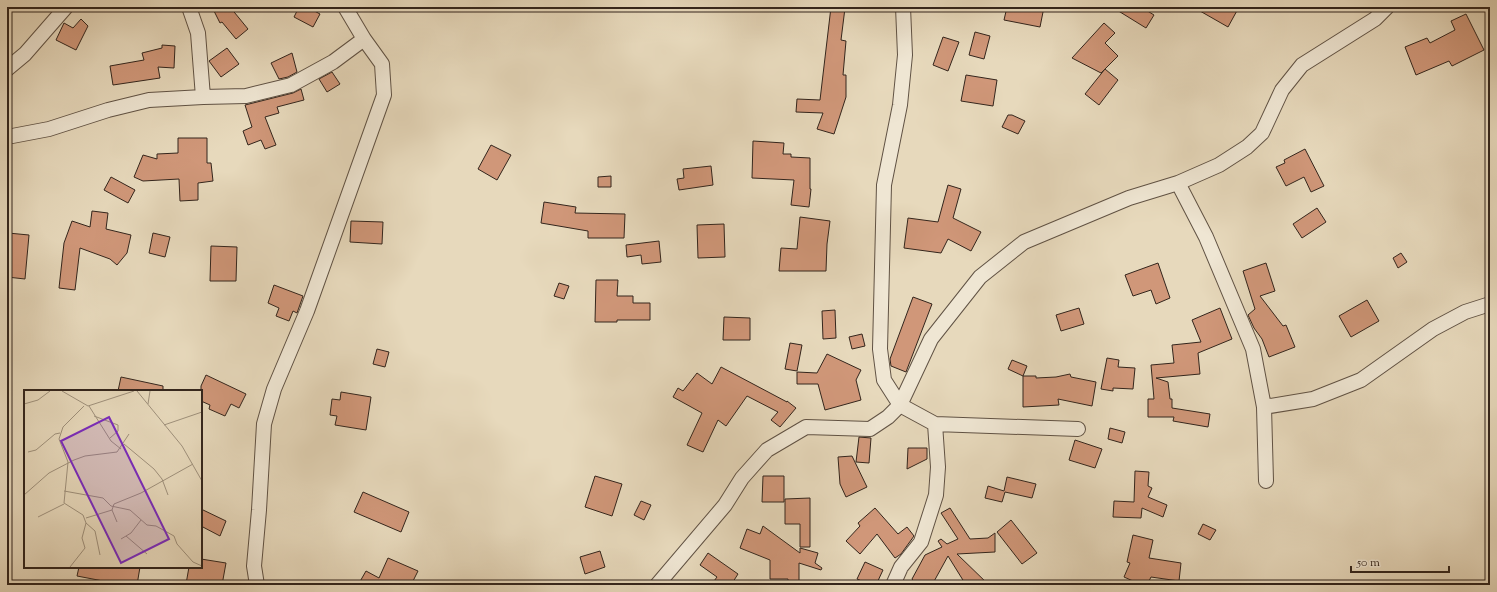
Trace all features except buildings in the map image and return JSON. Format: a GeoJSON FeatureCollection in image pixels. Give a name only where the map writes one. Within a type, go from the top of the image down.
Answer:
{"type":"FeatureCollection","features":[{"type":"Feature","properties":{"kind":"street"},"geometry":{"type":"LineString","coordinates":[[7,69],[25,54],[66,7]]}},
{"type":"Feature","properties":{"kind":"street"},"geometry":{"type":"LineString","coordinates":[[189,7],[198,33],[203,97]]}},
{"type":"Feature","properties":{"kind":"street"},"geometry":{"type":"LineString","coordinates":[[258,585],[254,566],[264,424],[274,389],[307,311],[384,95],[382,64],[364,40],[345,7]]}},
{"type":"Feature","properties":{"kind":"street"},"geometry":{"type":"LineString","coordinates":[[903,7],[905,55],[900,105],[884,185],[880,349],[884,380],[900,405],[935,424],[1078,429]]}},
{"type":"Feature","properties":{"kind":"street"},"geometry":{"type":"LineString","coordinates":[[657,585],[725,505],[742,478],[767,450],[806,427],[870,429],[888,417],[900,405],[931,339],[980,276],[1024,242],[1129,198],[1178,183],[1219,165],[1247,147],[1262,133],[1282,90],[1302,65],[1375,18],[1387,7]]}},
{"type":"Feature","properties":{"kind":"street"},"geometry":{"type":"LineString","coordinates":[[7,137],[49,129],[108,110],[149,100],[246,96],[291,85],[333,62],[364,40]]}},
{"type":"Feature","properties":{"kind":"street"},"geometry":{"type":"LineString","coordinates":[[1178,183],[1206,237],[1253,349],[1264,407],[1266,481]]}},
{"type":"Feature","properties":{"kind":"street"},"geometry":{"type":"LineString","coordinates":[[1264,407],[1313,399],[1361,380],[1433,329],[1465,312],[1490,304]]}},
{"type":"Feature","properties":{"kind":"street"},"geometry":{"type":"LineString","coordinates":[[893,585],[901,567],[921,542],[936,494],[938,467],[935,424]]}}]}
